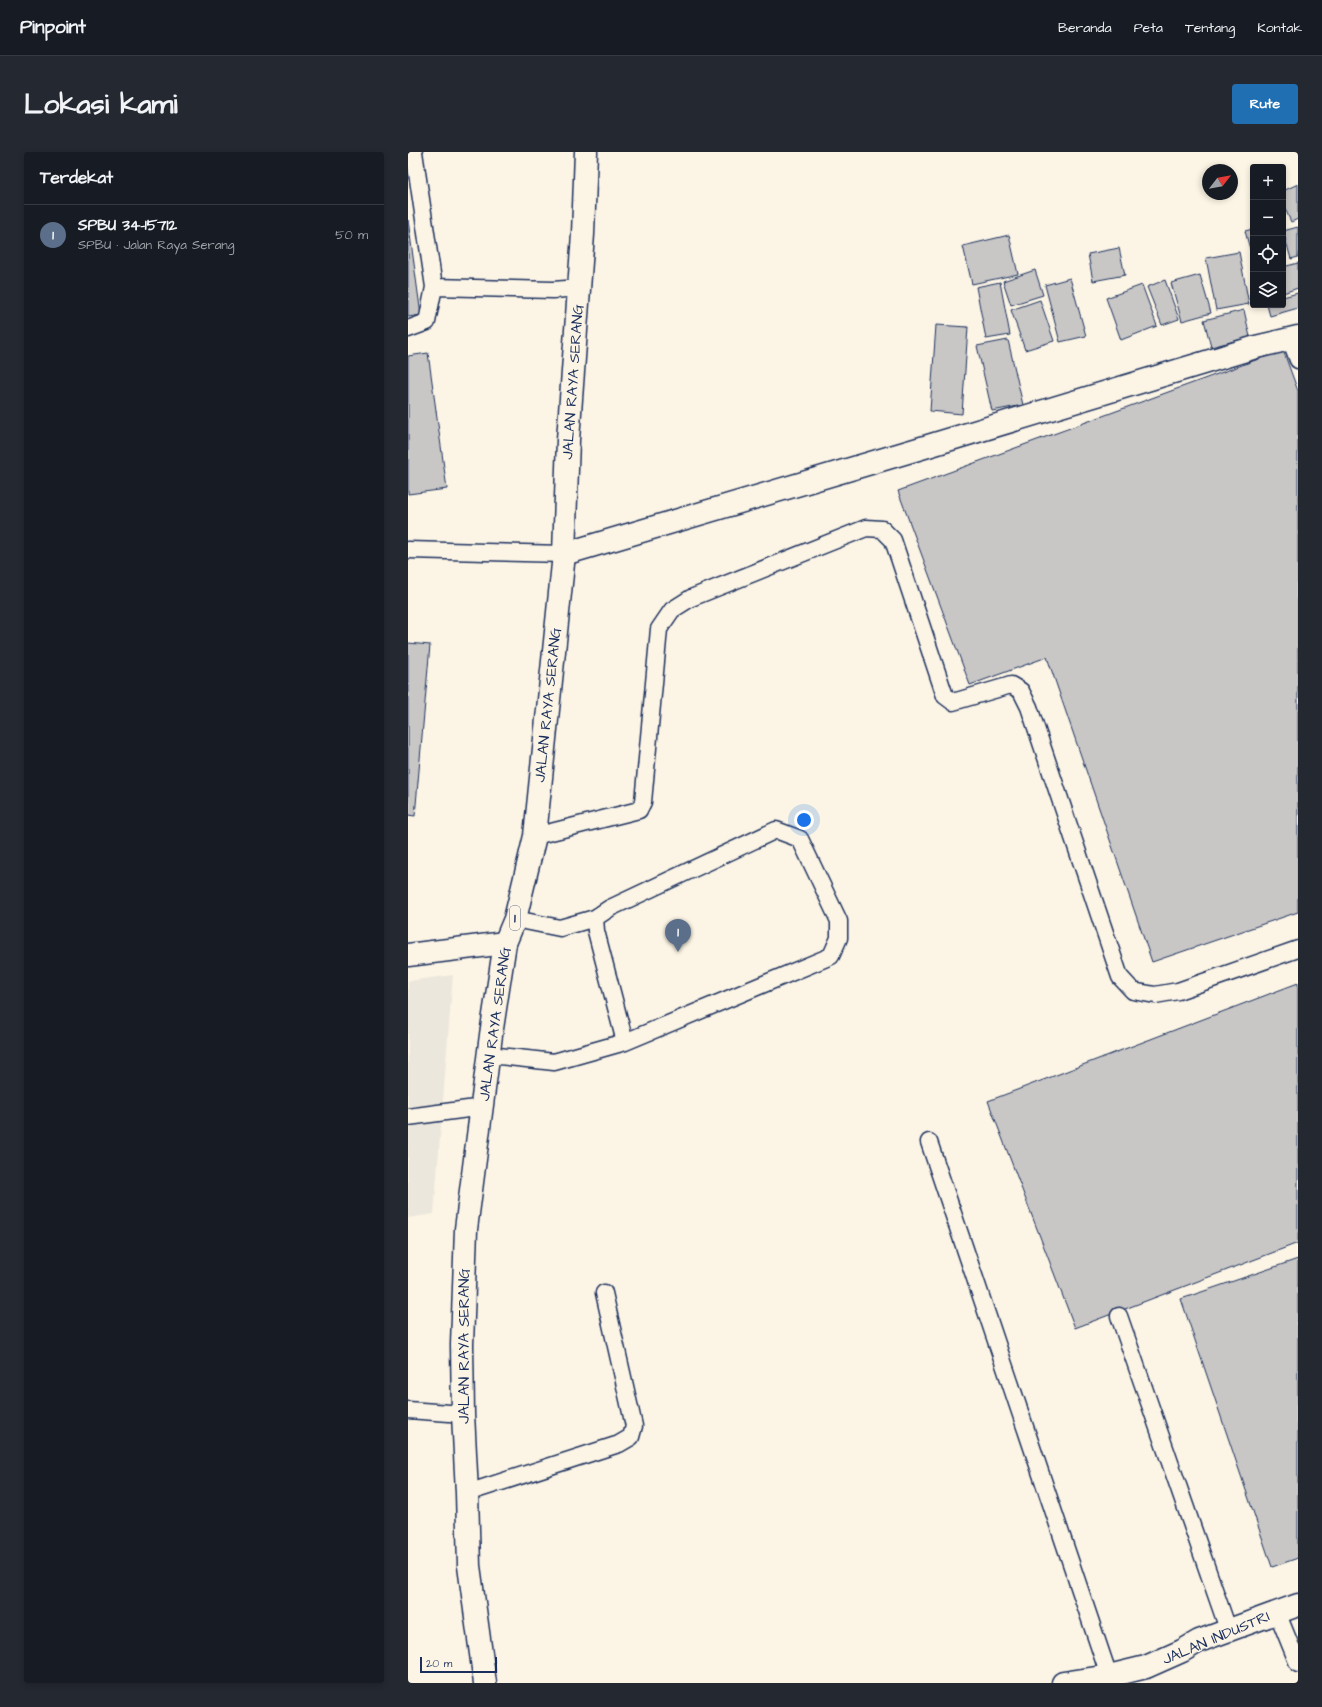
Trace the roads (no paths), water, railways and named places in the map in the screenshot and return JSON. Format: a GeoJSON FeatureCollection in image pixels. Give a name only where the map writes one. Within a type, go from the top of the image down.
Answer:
{"type":"FeatureCollection","features":[{"type":"Feature","properties":{"kind":"main road","name":"JALAN RAYA SERANG"},"geometry":{"type":"LineString","coordinates":[[485,1683],[469,1566],[462,1345],[466,1229],[490,1055],[491,1035],[506,944],[515,919],[535,836],[564,554],[568,440],[580,288],[586,152]]}},
{"type":"Feature","properties":{"kind":"main road"},"geometry":{"type":"LineString","coordinates":[[564,554],[936,444],[1256,347],[1294,338]]}},
{"type":"Feature","properties":{"kind":"main road"},"geometry":{"type":"LineString","coordinates":[[408,955],[506,944]]}},
{"type":"Feature","properties":{"kind":"main road","name":"JALAN INDUSTRI"},"geometry":{"type":"LineString","coordinates":[[1063,1683],[1109,1676],[1146,1667],[1182,1652],[1199,1641],[1228,1629],[1298,1605]]}},
{"type":"Feature","properties":{"kind":"lane"},"geometry":{"type":"LineString","coordinates":[[408,329],[427,322],[434,288],[414,152]]}},
{"type":"Feature","properties":{"kind":"lane"},"geometry":{"type":"LineString","coordinates":[[434,288],[553,290],[580,288]]}},
{"type":"Feature","properties":{"kind":"lane"},"geometry":{"type":"LineString","coordinates":[[1294,338],[1298,360]]}},
{"type":"Feature","properties":{"kind":"lane"},"geometry":{"type":"LineString","coordinates":[[535,836],[639,810],[643,802],[659,629],[672,610],[691,598],[866,528],[882,529],[893,540],[945,696],[953,702],[1011,685],[1021,691],[1029,707],[1120,977],[1133,992],[1155,995],[1178,991],[1298,949]]}},
{"type":"Feature","properties":{"kind":"lane"},"geometry":{"type":"LineString","coordinates":[[408,550],[564,554]]}},
{"type":"Feature","properties":{"kind":"lane"},"geometry":{"type":"LineString","coordinates":[[490,1055],[554,1062],[625,1042],[831,956],[839,938],[839,921],[800,839],[776,830],[610,908],[595,918],[560,928],[515,919]]}},
{"type":"Feature","properties":{"kind":"lane"},"geometry":{"type":"LineString","coordinates":[[595,918],[596,931],[625,1042]]}},
{"type":"Feature","properties":{"kind":"lane"},"geometry":{"type":"LineString","coordinates":[[408,1117],[483,1107]]}},
{"type":"Feature","properties":{"kind":"lane"},"geometry":{"type":"LineString","coordinates":[[929,1142],[1109,1676]]}},
{"type":"Feature","properties":{"kind":"lane"},"geometry":{"type":"LineString","coordinates":[[467,1493],[619,1444],[630,1437],[634,1426],[604,1293]]}},
{"type":"Feature","properties":{"kind":"lane"},"geometry":{"type":"LineString","coordinates":[[1119,1316],[1228,1629]]}},
{"type":"Feature","properties":{"kind":"lane"},"geometry":{"type":"LineString","coordinates":[[408,1410],[463,1414]]}},
{"type":"Feature","properties":{"kind":"lane"},"geometry":{"type":"LineString","coordinates":[[1277,1612],[1298,1664]]}},
{"type":"Feature","properties":{"kind":"place","name":"SPBU 34-15712"},"geometry":{"type":"Point","coordinates":[678,952]}}]}
